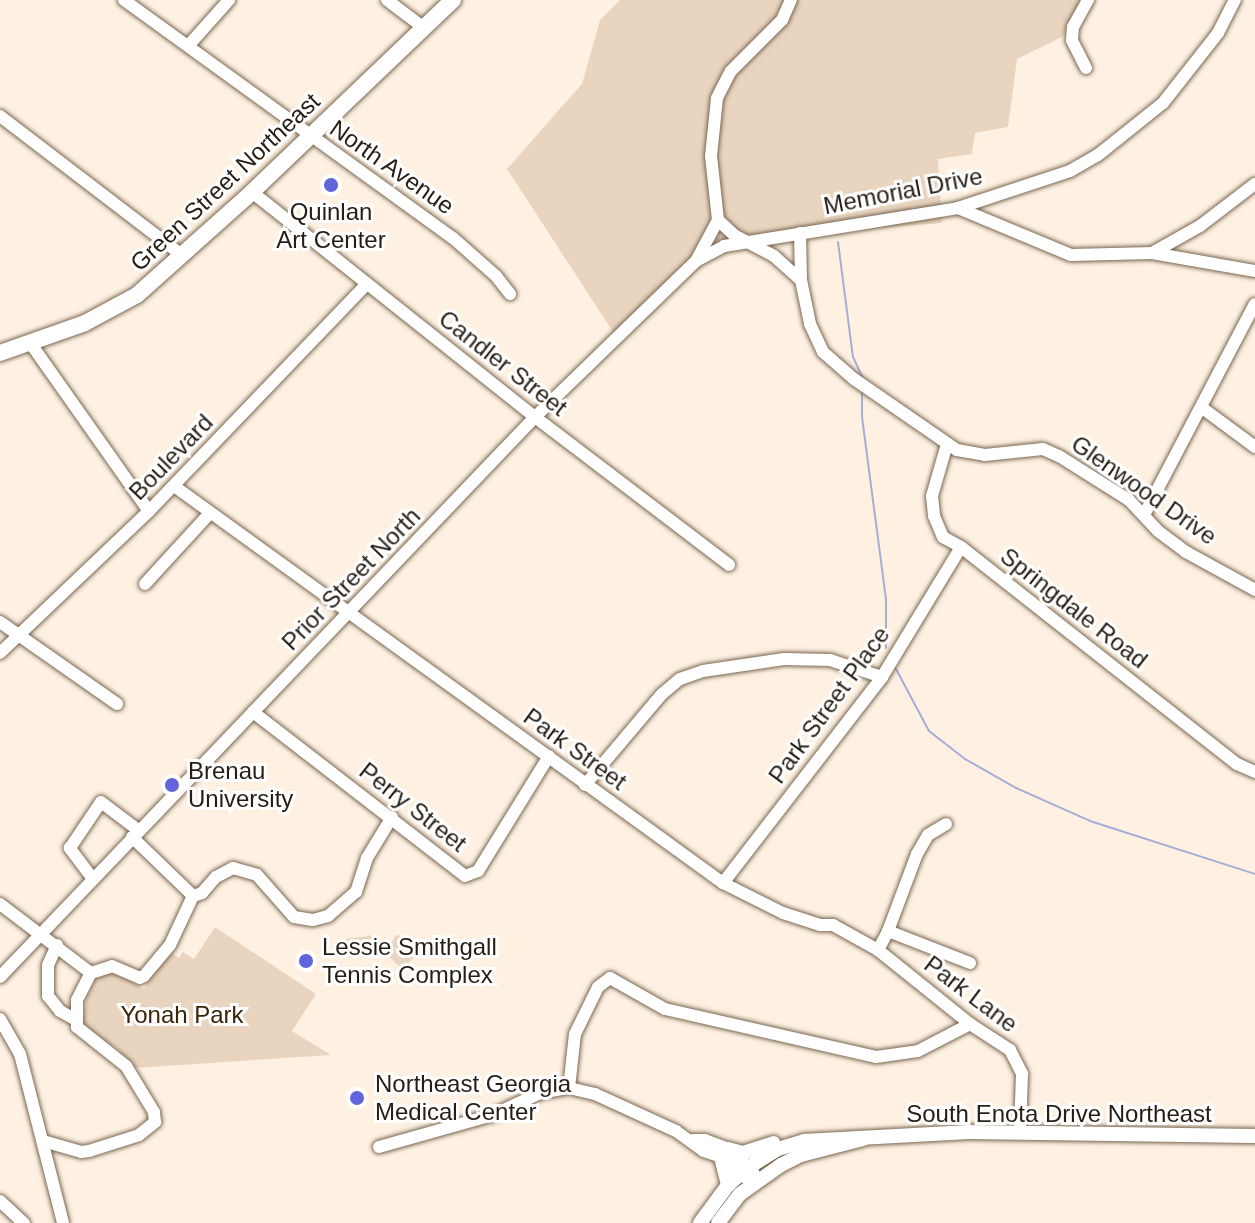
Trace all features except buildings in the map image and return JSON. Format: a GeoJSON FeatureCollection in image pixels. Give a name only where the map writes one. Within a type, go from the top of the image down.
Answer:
{"type":"FeatureCollection","features":[{"type":"Feature","properties":{"kind":"highway","name":"Green Street Northeast"},"geometry":{"type":"LineString","coordinates":[[0,353],[31,344],[121,306],[183,256],[453,0]]}},
{"type":"Feature","properties":{"kind":"main road","name":"South Enota Drive Northeast"},"geometry":{"type":"LineString","coordinates":[[863,1139],[1020,1131],[1255,1136]]}},
{"type":"Feature","properties":{"kind":"main road"},"geometry":{"type":"LineString","coordinates":[[728,1185],[725,1153],[760,1150],[777,1141],[847,1136],[863,1139]]}},
{"type":"Feature","properties":{"kind":"main road"},"geometry":{"type":"LineString","coordinates":[[700,1223],[728,1185],[801,1155],[863,1139]]}},
{"type":"Feature","properties":{"kind":"main road"},"geometry":{"type":"LineString","coordinates":[[718,1223],[750,1176],[778,1149],[804,1141]]}},
{"type":"Feature","properties":{"kind":"street","name":"North Avenue"},"geometry":{"type":"LineString","coordinates":[[124,0],[453,238],[496,276],[510,294]]}},
{"type":"Feature","properties":{"kind":"street"},"geometry":{"type":"LineString","coordinates":[[188,46],[229,0]]}},
{"type":"Feature","properties":{"kind":"street"},"geometry":{"type":"LineString","coordinates":[[387,0],[424,28]]}},
{"type":"Feature","properties":{"kind":"street"},"geometry":{"type":"LineString","coordinates":[[696,261],[718,220],[711,156],[717,98],[731,71],[782,20],[791,0]]}},
{"type":"Feature","properties":{"kind":"street"},"geometry":{"type":"LineString","coordinates":[[1086,68],[1072,40],[1073,27],[1088,0]]}},
{"type":"Feature","properties":{"kind":"street","name":"Memorial Drive"},"geometry":{"type":"LineString","coordinates":[[696,261],[724,246],[958,208],[1070,171],[1098,155],[1163,103],[1218,33],[1235,0]]}},
{"type":"Feature","properties":{"kind":"street"},"geometry":{"type":"LineString","coordinates":[[0,116],[183,256]]}},
{"type":"Feature","properties":{"kind":"street"},"geometry":{"type":"LineString","coordinates":[[1152,253],[1200,226],[1255,184]]}},
{"type":"Feature","properties":{"kind":"street","name":"Candler Street"},"geometry":{"type":"LineString","coordinates":[[252,192],[535,417],[729,565]]}},
{"type":"Feature","properties":{"kind":"street"},"geometry":{"type":"LineString","coordinates":[[958,208],[1071,255],[1152,253],[1255,271]]}},
{"type":"Feature","properties":{"kind":"street"},"geometry":{"type":"LineString","coordinates":[[718,220],[746,243],[774,256],[801,280]]}},
{"type":"Feature","properties":{"kind":"street","name":"Glenwood Drive"},"geometry":{"type":"LineString","coordinates":[[800,233],[801,280],[810,324],[823,352],[854,379],[947,444],[985,455],[1043,449],[1129,500],[1186,552],[1255,590]]}},
{"type":"Feature","properties":{"kind":"street","name":"Prior Street North"},"geometry":{"type":"LineString","coordinates":[[0,977],[535,417],[696,261]]}},
{"type":"Feature","properties":{"kind":"street","name":"Boulevard"},"geometry":{"type":"LineString","coordinates":[[0,653],[174,486],[367,284]]}},
{"type":"Feature","properties":{"kind":"street"},"geometry":{"type":"LineString","coordinates":[[1144,515],[1255,304]]}},
{"type":"Feature","properties":{"kind":"street"},"geometry":{"type":"LineString","coordinates":[[31,344],[149,511]]}},
{"type":"Feature","properties":{"kind":"street"},"geometry":{"type":"LineString","coordinates":[[1201,407],[1255,447]]}},
{"type":"Feature","properties":{"kind":"street","name":"Springdale Road"},"geometry":{"type":"LineString","coordinates":[[947,444],[932,496],[934,516],[943,537],[961,547],[1237,764],[1255,772]]}},
{"type":"Feature","properties":{"kind":"street","name":"Park Street"},"geometry":{"type":"LineString","coordinates":[[174,486],[723,883],[783,913],[820,925],[833,925],[878,950]]}},
{"type":"Feature","properties":{"kind":"street"},"geometry":{"type":"LineString","coordinates":[[145,584],[210,513]]}},
{"type":"Feature","properties":{"kind":"street","name":"Park Street Place"},"geometry":{"type":"LineString","coordinates":[[723,883],[882,677],[961,547]]}},
{"type":"Feature","properties":{"kind":"street"},"geometry":{"type":"LineString","coordinates":[[0,622],[117,704]]}},
{"type":"Feature","properties":{"kind":"street"},"geometry":{"type":"LineString","coordinates":[[585,785],[662,694],[680,679],[703,671],[784,659],[830,660],[882,677]]}},
{"type":"Feature","properties":{"kind":"street","name":"Perry Street"},"geometry":{"type":"LineString","coordinates":[[253,712],[465,876],[478,871],[549,756]]}},
{"type":"Feature","properties":{"kind":"street"},"geometry":{"type":"LineString","coordinates":[[93,879],[70,848],[101,802],[135,833],[193,896]]}},
{"type":"Feature","properties":{"kind":"street"},"geometry":{"type":"LineString","coordinates":[[76,1020],[77,1000],[91,973],[112,966],[140,978],[144,976],[166,951],[193,896],[202,893],[216,877],[233,868],[257,875],[294,917],[313,920],[328,916],[356,892],[367,858],[392,817]]}},
{"type":"Feature","properties":{"kind":"street"},"geometry":{"type":"LineString","coordinates":[[878,950],[917,854],[928,835],[946,824]]}},
{"type":"Feature","properties":{"kind":"street"},"geometry":{"type":"LineString","coordinates":[[0,904],[91,973]]}},
{"type":"Feature","properties":{"kind":"street"},"geometry":{"type":"LineString","coordinates":[[888,931],[970,963]]}},
{"type":"Feature","properties":{"kind":"street"},"geometry":{"type":"LineString","coordinates":[[43,1141],[81,1152],[115,1145],[143,1133],[155,1122],[154,1112],[126,1066],[112,1051],[85,1036],[76,1020],[60,1011],[48,996],[48,965],[57,945]]}},
{"type":"Feature","properties":{"kind":"street","name":"Park Lane"},"geometry":{"type":"LineString","coordinates":[[878,950],[970,1024],[1010,1050],[1022,1074],[1020,1131]]}},
{"type":"Feature","properties":{"kind":"street"},"geometry":{"type":"LineString","coordinates":[[569,1088],[575,1034],[598,987],[610,978],[665,1009],[876,1057],[918,1051],[970,1024]]}},
{"type":"Feature","properties":{"kind":"street"},"geometry":{"type":"LineString","coordinates":[[0,1019],[20,1054],[63,1223]]}},
{"type":"Feature","properties":{"kind":"street"},"geometry":{"type":"LineString","coordinates":[[379,1147],[493,1115],[540,1093],[569,1088],[595,1094],[692,1140],[704,1151],[725,1153],[750,1176]]}},
{"type":"Feature","properties":{"kind":"street"},"geometry":{"type":"LineString","coordinates":[[0,1201],[24,1223]]}},
{"type":"Feature","properties":{"kind":"green space"},"geometry":{"type":"Polygon","coordinates":[[[620,0],[1089,0],[1062,37],[1017,59],[1008,127],[975,133],[972,154],[938,159],[942,223],[724,240],[617,338],[507,169],[582,84],[600,20],[620,0]]]}},
{"type":"Feature","properties":{"kind":"green space","name":"Yonah Park"},"geometry":{"type":"Polygon","coordinates":[[[215,927],[316,994],[292,1031],[331,1055],[135,1068],[117,1048],[82,1026],[87,997],[97,978],[115,972],[144,989],[152,973],[171,953],[179,958],[183,952],[194,959],[215,927]]]}},
{"type":"Feature","properties":{"kind":"green space"},"geometry":{"type":"Polygon","coordinates":[[[376,935],[379,954],[349,958],[346,939],[376,935]]]}},
{"type":"Feature","properties":{"kind":"green space"},"geometry":{"type":"Polygon","coordinates":[[[396,935],[411,938],[417,954],[402,970],[386,953],[396,935]]]}},
{"type":"Feature","properties":{"kind":"waterway"},"geometry":{"type":"LineString","coordinates":[[838,242],[853,357],[863,378]]}},
{"type":"Feature","properties":{"kind":"waterway"},"geometry":{"type":"LineString","coordinates":[[862,393],[862,417],[886,599],[886,648]]}},
{"type":"Feature","properties":{"kind":"waterway"},"geometry":{"type":"LineString","coordinates":[[896,669],[929,731],[965,759],[1016,788],[1090,821],[1255,874]]}},
{"type":"Feature","properties":{"kind":"place","name":"Quinlan Art Center"},"geometry":{"type":"Point","coordinates":[331,185]}},
{"type":"Feature","properties":{"kind":"place","name":"Brenau University"},"geometry":{"type":"Point","coordinates":[172,785]}},
{"type":"Feature","properties":{"kind":"place","name":"Lessie Smithgall Tennis Complex"},"geometry":{"type":"Point","coordinates":[306,961]}},
{"type":"Feature","properties":{"kind":"place","name":"Northeast Georgia Medical Center"},"geometry":{"type":"Point","coordinates":[357,1098]}}]}
